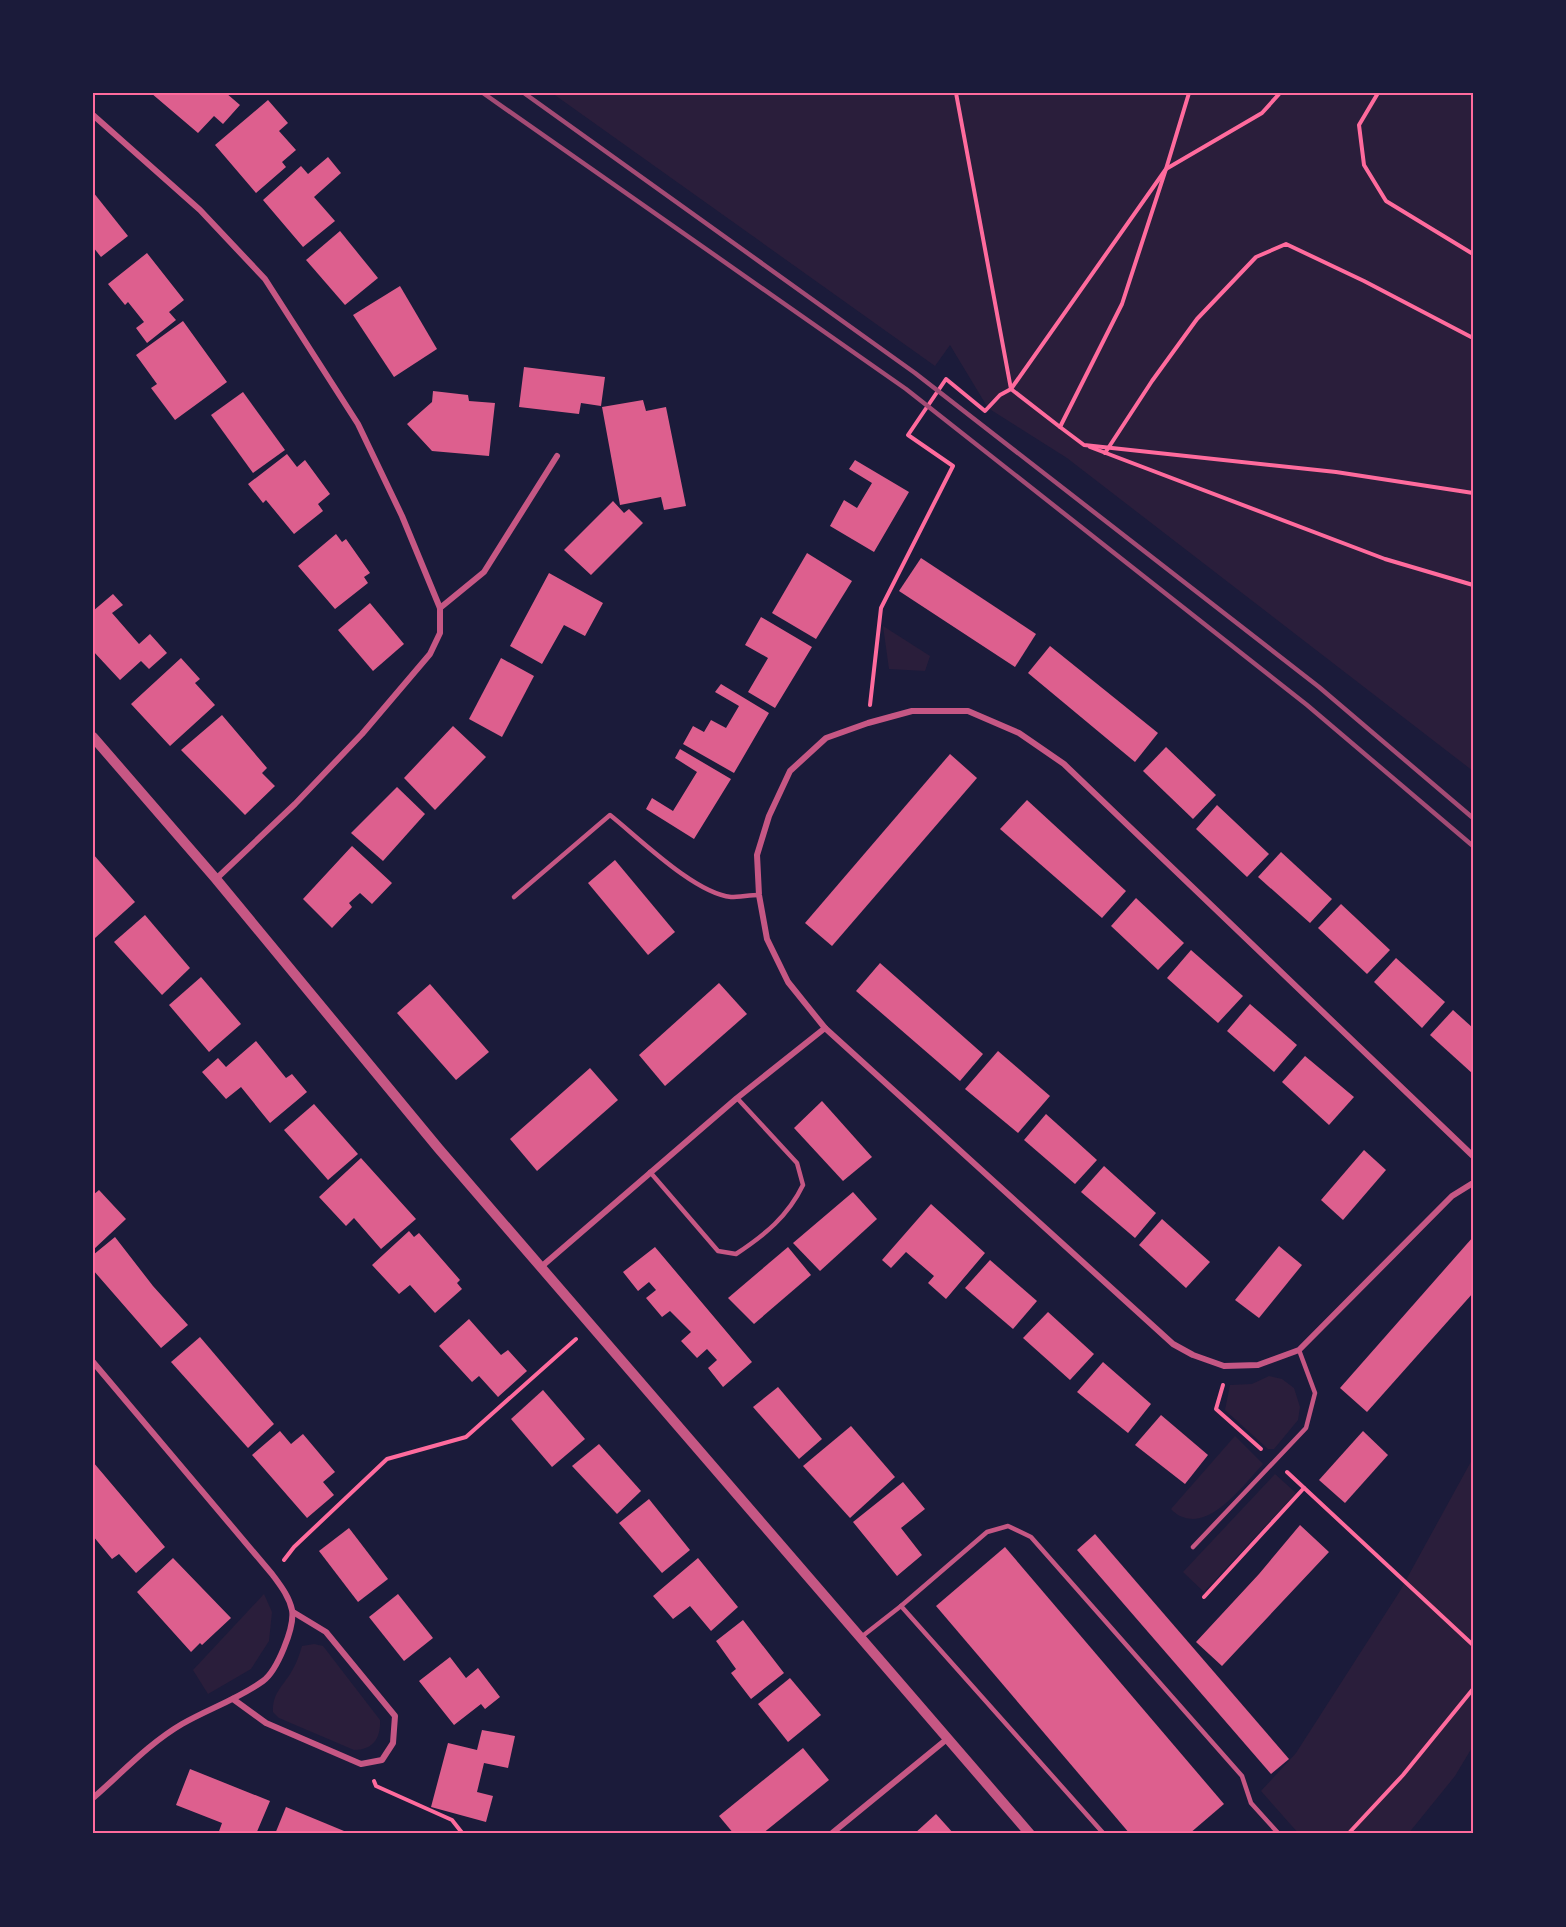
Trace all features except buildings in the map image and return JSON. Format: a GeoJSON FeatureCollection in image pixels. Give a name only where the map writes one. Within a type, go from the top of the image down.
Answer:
{"type":"FeatureCollection","features":[{"type":"Feature","properties":{"kind":"street"},"geometry":{"type":"LineString","coordinates":[[93,115],[200,210],[265,279],[358,424],[402,516],[440,608],[440,633],[430,654],[362,734],[295,804],[216,879]]}},
{"type":"Feature","properties":{"kind":"street"},"geometry":{"type":"LineString","coordinates":[[440,608],[484,572],[558,456]]}},
{"type":"Feature","properties":{"kind":"street"},"geometry":{"type":"LineString","coordinates":[[1473,1156],[1064,764],[1019,733],[968,711],[912,711],[826,738],[790,771],[769,816],[757,855],[759,895],[767,939],[788,982],[825,1028],[1173,1344],[1193,1355],[1224,1366],[1258,1365],[1299,1350],[1452,1196],[1473,1183]]}},
{"type":"Feature","properties":{"kind":"street"},"geometry":{"type":"LineString","coordinates":[[93,737],[216,879],[439,1149],[1030,1834]]}},
{"type":"Feature","properties":{"kind":"street"},"geometry":{"type":"LineString","coordinates":[[541,1267],[737,1098],[825,1028]]}},
{"type":"Feature","properties":{"kind":"street"},"geometry":{"type":"LineString","coordinates":[[93,1362],[272,1574],[286,1594],[293,1612],[286,1646],[266,1679],[233,1699],[182,1724],[147,1748],[93,1798]]}},
{"type":"Feature","properties":{"kind":"street"},"geometry":{"type":"LineString","coordinates":[[233,1699],[266,1723],[361,1764],[382,1760],[393,1743],[396,1716],[326,1632],[293,1612]]}},
{"type":"Feature","properties":{"kind":"street"},"geometry":{"type":"LineString","coordinates":[[831,1834],[947,1739]]}},
{"type":"Feature","properties":{"kind":"lane"},"geometry":{"type":"LineString","coordinates":[[514,897],[610,815],[679,872],[707,889],[730,897],[759,895]]}},
{"type":"Feature","properties":{"kind":"lane"},"geometry":{"type":"LineString","coordinates":[[650,1172],[718,1251],[736,1254],[763,1236],[794,1203],[803,1185],[797,1163],[737,1098]]}},
{"type":"Feature","properties":{"kind":"lane"},"geometry":{"type":"LineString","coordinates":[[1193,1547],[1306,1428],[1315,1392],[1299,1350]]}},
{"type":"Feature","properties":{"kind":"lane"},"geometry":{"type":"LineString","coordinates":[[860,1638],[987,1532],[1008,1527],[1031,1537],[1242,1776],[1251,1803],[1279,1834]]}},
{"type":"Feature","properties":{"kind":"lane"},"geometry":{"type":"LineString","coordinates":[[901,1606],[1104,1834]]}},
{"type":"Feature","properties":{"kind":"path"},"geometry":{"type":"LineString","coordinates":[[956,93],[1011,389],[1084,445],[1385,559],[1473,585]]}},
{"type":"Feature","properties":{"kind":"path"},"geometry":{"type":"LineString","coordinates":[[1060,427],[1122,304],[1189,93]]}},
{"type":"Feature","properties":{"kind":"path"},"geometry":{"type":"LineString","coordinates":[[868,723],[882,608],[953,466],[908,435],[946,379],[985,411],[1000,395],[1011,389],[1166,169],[1262,113],[1280,93]]}},
{"type":"Feature","properties":{"kind":"path"},"geometry":{"type":"LineString","coordinates":[[1378,93],[1359,125],[1364,165],[1386,201],[1473,254]]}},
{"type":"Feature","properties":{"kind":"path"},"geometry":{"type":"LineString","coordinates":[[1105,453],[1152,381],[1197,319],[1256,257],[1286,244],[1364,281],[1473,338]]}},
{"type":"Feature","properties":{"kind":"path"},"geometry":{"type":"LineString","coordinates":[[1084,445],[1336,472],[1473,493]]}},
{"type":"Feature","properties":{"kind":"path"},"geometry":{"type":"LineString","coordinates":[[272,1574],[294,1547],[387,1459],[466,1437],[592,1325]]}},
{"type":"Feature","properties":{"kind":"path"},"geometry":{"type":"LineString","coordinates":[[1224,1366],[1223,1387],[1216,1409],[1473,1645]]}},
{"type":"Feature","properties":{"kind":"path"},"geometry":{"type":"LineString","coordinates":[[1204,1597],[1304,1488]]}},
{"type":"Feature","properties":{"kind":"path"},"geometry":{"type":"LineString","coordinates":[[1348,1834],[1402,1775],[1473,1689]]}},
{"type":"Feature","properties":{"kind":"path"},"geometry":{"type":"LineString","coordinates":[[370,1762],[376,1786],[452,1820],[463,1834]]}},
{"type":"Feature","properties":{"kind":"shaded area"},"geometry":{"type":"Polygon","coordinates":[[[552,93],[1473,93],[1473,771],[1067,458],[988,408],[950,345],[935,366],[552,93]]]}},
{"type":"Feature","properties":{"kind":"shaded area"},"geometry":{"type":"Polygon","coordinates":[[[883,626],[930,656],[925,671],[889,669],[883,626]]]}},
{"type":"Feature","properties":{"kind":"shaded area"},"geometry":{"type":"Polygon","coordinates":[[[1269,1376],[1282,1379],[1294,1388],[1300,1407],[1298,1420],[1274,1449],[1268,1449],[1225,1410],[1230,1385],[1252,1384],[1269,1376]]]}},
{"type":"Feature","properties":{"kind":"shaded area"},"geometry":{"type":"Polygon","coordinates":[[[1235,1436],[1263,1464],[1216,1511],[1194,1519],[1176,1514],[1171,1509],[1235,1436]]]}},
{"type":"Feature","properties":{"kind":"shaded area"},"geometry":{"type":"Polygon","coordinates":[[[1473,1458],[1473,1746],[1455,1776],[1408,1834],[1299,1834],[1261,1791],[1296,1753],[1400,1591],[1473,1458]]]}},
{"type":"Feature","properties":{"kind":"shaded area"},"geometry":{"type":"Polygon","coordinates":[[[1275,1474],[1296,1493],[1204,1592],[1183,1572],[1275,1474]]]}},
{"type":"Feature","properties":{"kind":"shaded area"},"geometry":{"type":"Polygon","coordinates":[[[264,1594],[272,1612],[269,1641],[251,1669],[208,1694],[193,1670],[264,1594]]]}},
{"type":"Feature","properties":{"kind":"shaded area"},"geometry":{"type":"Polygon","coordinates":[[[314,1644],[323,1646],[380,1720],[377,1737],[366,1748],[354,1750],[279,1718],[273,1712],[274,1699],[290,1675],[302,1646],[314,1644]]]}},
{"type":"Feature","properties":{"kind":"railway"},"geometry":{"type":"LineString","coordinates":[[483,93],[906,389],[1307,705],[1473,846]]}},
{"type":"Feature","properties":{"kind":"railway"},"geometry":{"type":"LineString","coordinates":[[524,93],[915,373],[1319,687],[1473,818]]}}]}
